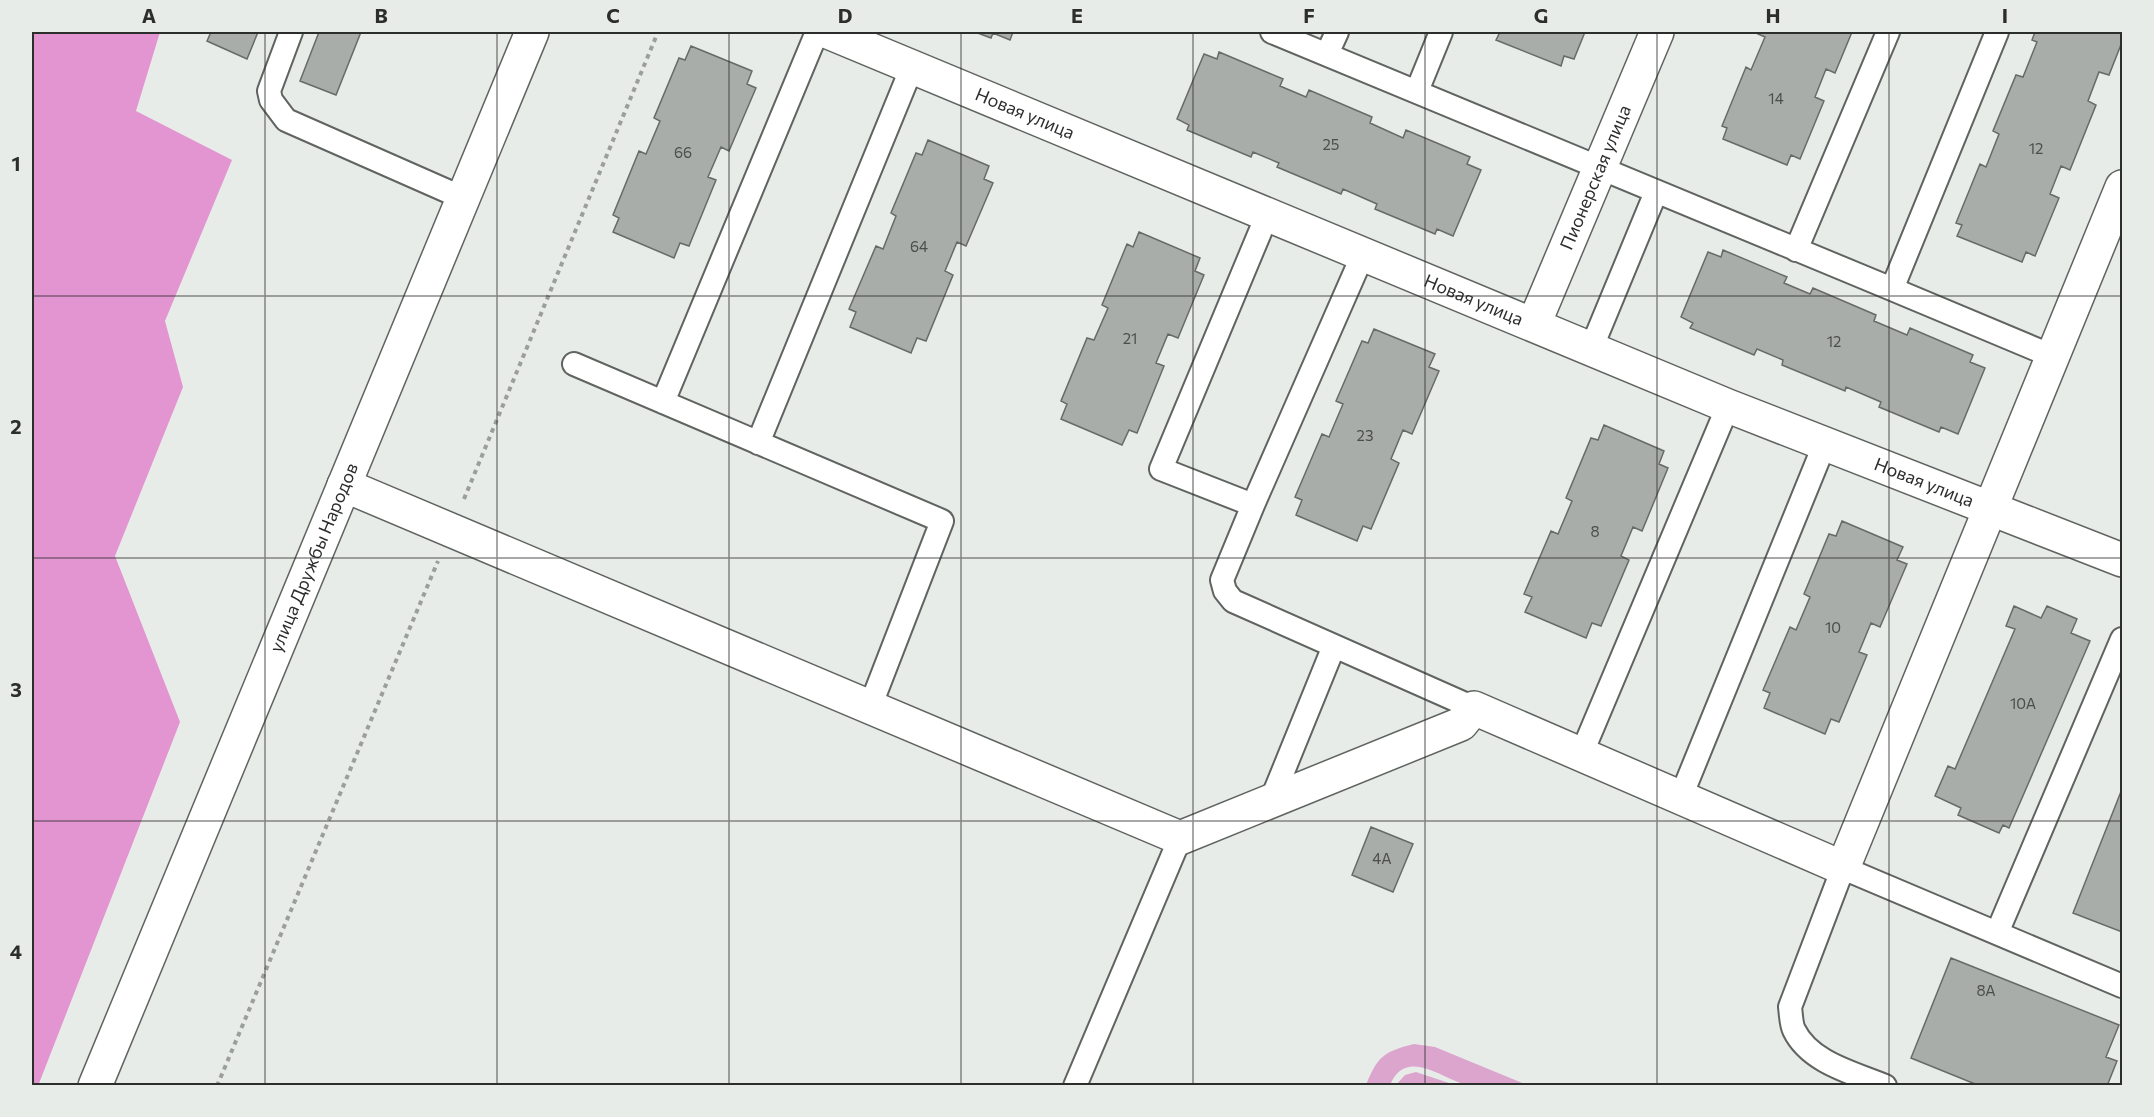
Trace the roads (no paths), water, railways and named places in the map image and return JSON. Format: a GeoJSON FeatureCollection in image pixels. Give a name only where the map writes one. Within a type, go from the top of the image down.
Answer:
{"type":"FeatureCollection","features":[{"type":"Feature","properties":{"kind":"street","name":"улица Дружбы Народов"},"geometry":{"type":"LineString","coordinates":[[95,1086],[531,32]]}},
{"type":"Feature","properties":{"kind":"street","name":"Новая улица"},"geometry":{"type":"LineString","coordinates":[[828,32],[1364,252],[1728,406],[2122,560]]}},
{"type":"Feature","properties":{"kind":"street","name":"Пионерская улица"},"geometry":{"type":"LineString","coordinates":[[1534,324],[1657,32]]}},
{"type":"Feature","properties":{"kind":"street"},"geometry":{"type":"LineString","coordinates":[[344,485],[1180,838],[1461,724],[1474,708],[1843,868],[2122,187]]}},
{"type":"Feature","properties":{"kind":"lane"},"geometry":{"type":"LineString","coordinates":[[291,32],[269,91],[271,100],[282,115],[463,198]]}},
{"type":"Feature","properties":{"kind":"lane"},"geometry":{"type":"LineString","coordinates":[[663,402],[817,32]]}},
{"type":"Feature","properties":{"kind":"lane"},"geometry":{"type":"LineString","coordinates":[[1272,32],[2052,356]]}},
{"type":"Feature","properties":{"kind":"lane"},"geometry":{"type":"LineString","coordinates":[[1327,54],[1337,32]]}},
{"type":"Feature","properties":{"kind":"lane"},"geometry":{"type":"LineString","coordinates":[[1417,91],[1441,32]]}},
{"type":"Feature","properties":{"kind":"lane"},"geometry":{"type":"LineString","coordinates":[[1796,250],[1888,32]]}},
{"type":"Feature","properties":{"kind":"lane"},"geometry":{"type":"LineString","coordinates":[[1892,289],[1997,32]]}},
{"type":"Feature","properties":{"kind":"lane"},"geometry":{"type":"LineString","coordinates":[[758,443],[912,67]]}},
{"type":"Feature","properties":{"kind":"lane"},"geometry":{"type":"LineString","coordinates":[[1591,349],[1656,192]]}},
{"type":"Feature","properties":{"kind":"lane"},"geometry":{"type":"LineString","coordinates":[[1253,505],[1161,469],[1268,213]]}},
{"type":"Feature","properties":{"kind":"lane"},"geometry":{"type":"LineString","coordinates":[[1364,252],[1222,580],[1225,591],[1233,601],[1474,708]]}},
{"type":"Feature","properties":{"kind":"lane"},"geometry":{"type":"LineString","coordinates":[[574,364],[942,521],[870,707]]}},
{"type":"Feature","properties":{"kind":"lane"},"geometry":{"type":"LineString","coordinates":[[1581,755],[1728,406]]}},
{"type":"Feature","properties":{"kind":"lane"},"geometry":{"type":"LineString","coordinates":[[1680,799],[1825,443]]}},
{"type":"Feature","properties":{"kind":"lane"},"geometry":{"type":"LineString","coordinates":[[1996,933],[2122,639]]}},
{"type":"Feature","properties":{"kind":"lane"},"geometry":{"type":"LineString","coordinates":[[1271,801],[1334,646]]}},
{"type":"Feature","properties":{"kind":"lane"},"geometry":{"type":"LineString","coordinates":[[1075,1086],[1180,838]]}},
{"type":"Feature","properties":{"kind":"lane"},"geometry":{"type":"LineString","coordinates":[[1885,1086],[1824,1060],[1806,1047],[1794,1029],[1790,1007],[1843,868],[2122,986]]}}]}
